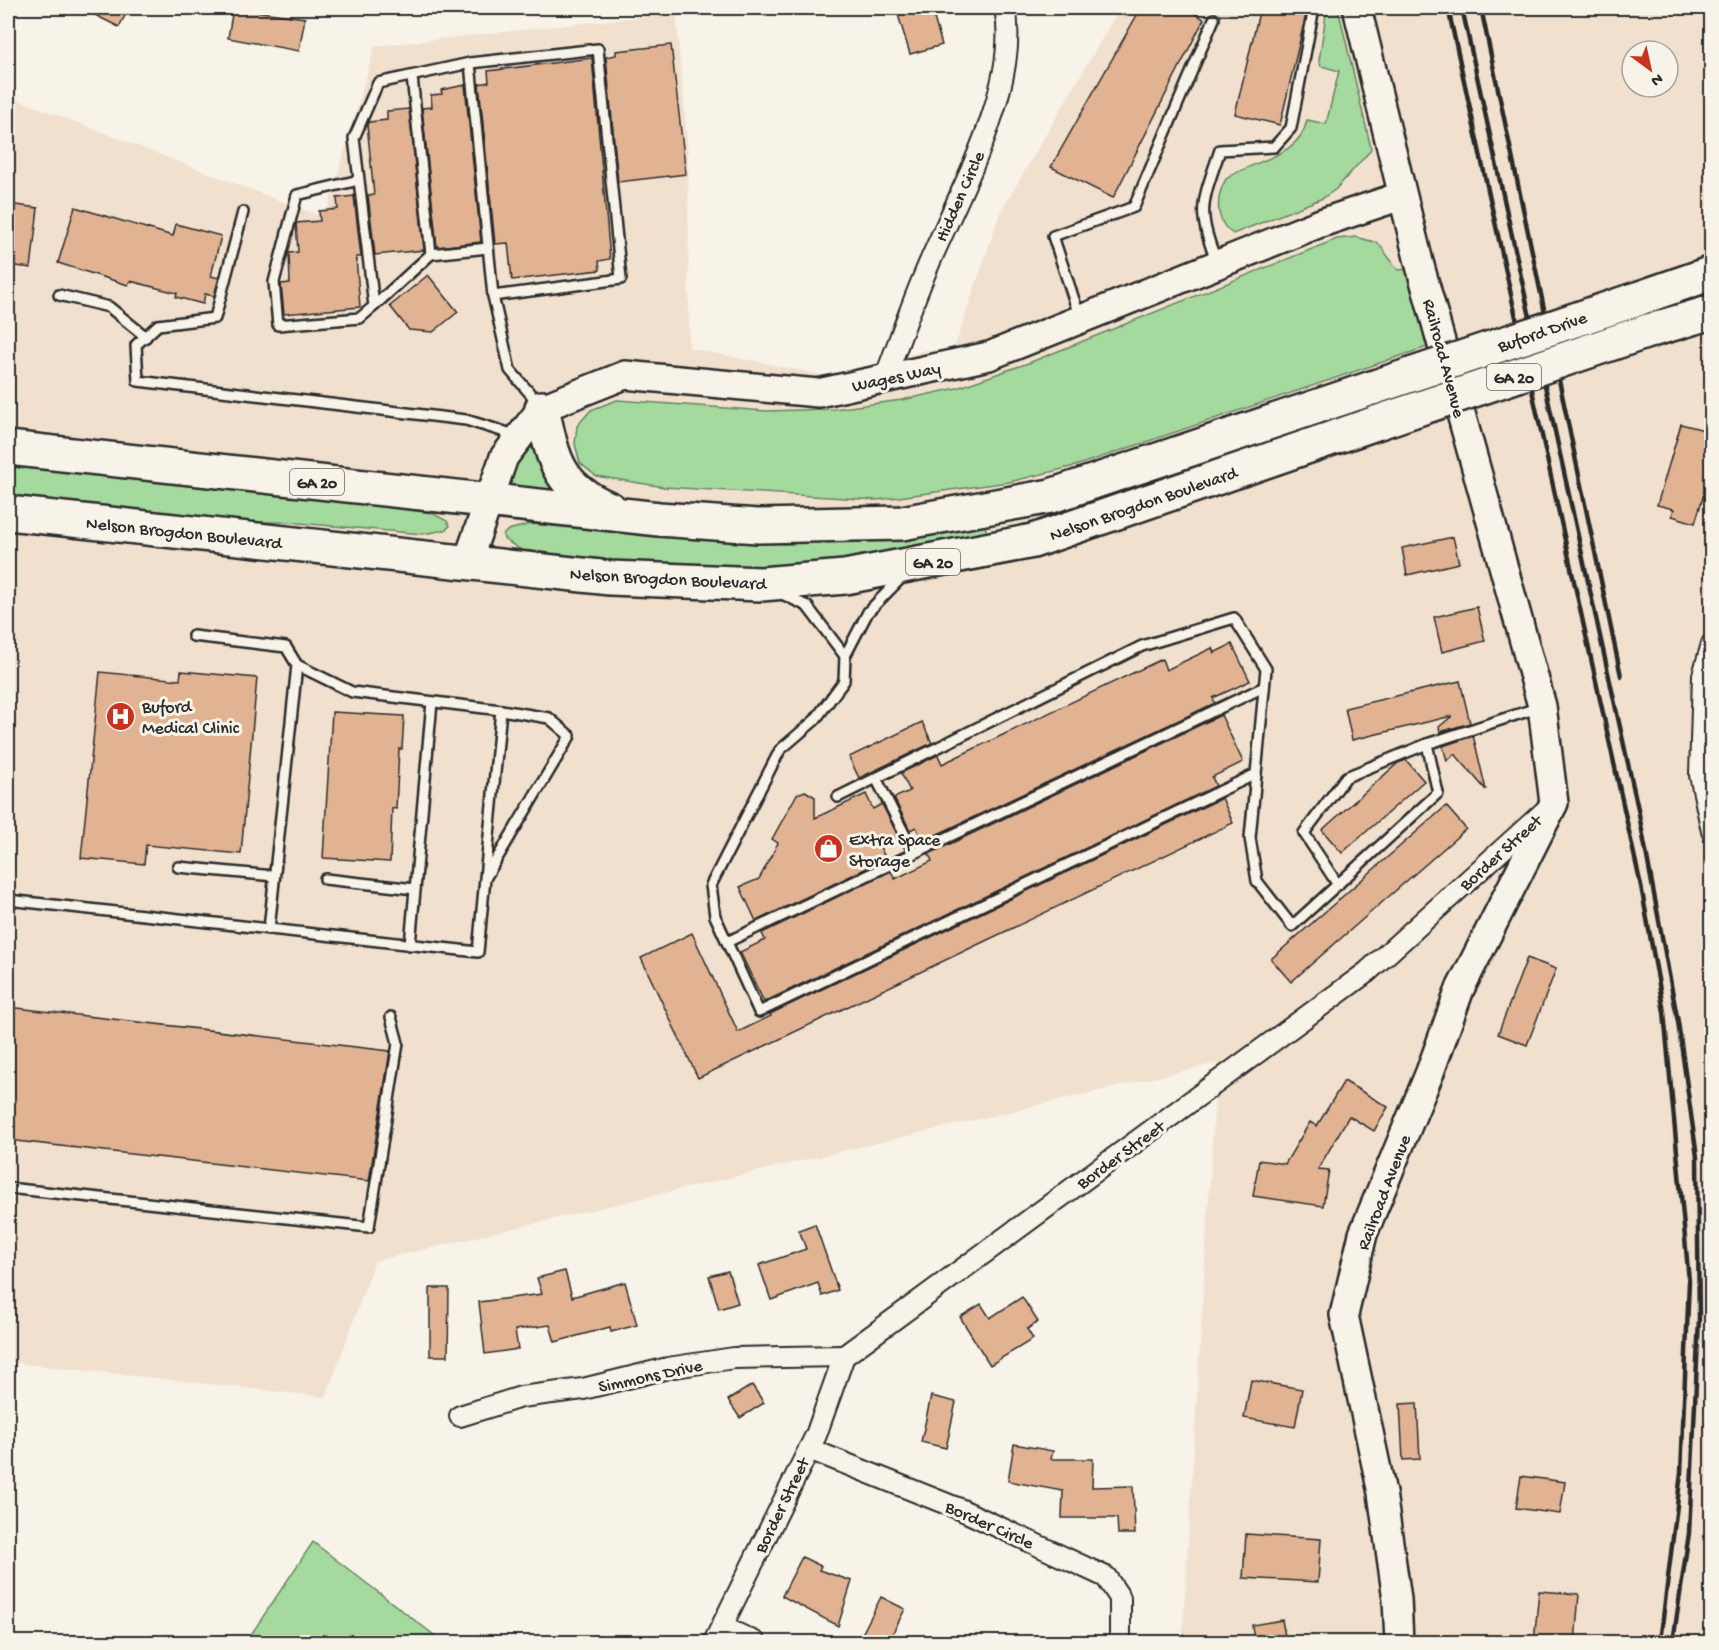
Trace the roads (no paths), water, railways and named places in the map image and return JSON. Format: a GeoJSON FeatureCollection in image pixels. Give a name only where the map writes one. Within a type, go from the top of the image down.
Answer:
{"type":"FeatureCollection","features":[{"type":"Feature","properties":{"kind":"highway","name":"Buford Drive"},"geometry":{"type":"LineString","coordinates":[[1372,388],[1712,273]]}},
{"type":"Feature","properties":{"kind":"highway","name":"Buford Drive"},"geometry":{"type":"LineString","coordinates":[[1380,422],[1648,331],[1712,312]]}},
{"type":"Feature","properties":{"kind":"highway","name":"Nelson Brogdon Boulevard"},"geometry":{"type":"LineString","coordinates":[[8,448],[626,516],[758,526],[902,523],[1051,496],[1372,388]]}},
{"type":"Feature","properties":{"kind":"highway"},"geometry":{"type":"LineString","coordinates":[[543,408],[555,462],[569,484],[587,500],[626,516]]}},
{"type":"Feature","properties":{"kind":"highway","name":"Nelson Brogdon Boulevard"},"geometry":{"type":"LineString","coordinates":[[8,513],[610,578],[761,584],[845,577],[1033,541],[1380,422]]}},
{"type":"Feature","properties":{"kind":"street","name":"Hidden Circle"},"geometry":{"type":"LineString","coordinates":[[885,378],[925,272],[983,140],[1003,75],[1008,21],[1005,8]]}},
{"type":"Feature","properties":{"kind":"street","name":"Railroad Avenue"},"geometry":{"type":"LineString","coordinates":[[1357,8],[1401,196],[1542,706]]}},
{"type":"Feature","properties":{"kind":"street","name":"Wages Way"},"geometry":{"type":"LineString","coordinates":[[467,563],[504,457],[543,408],[624,375],[818,393],[989,356],[1318,224],[1401,196]]}},
{"type":"Feature","properties":{"kind":"street"},"geometry":{"type":"LineString","coordinates":[[1712,644],[1703,675],[1700,775],[1712,831]]}},
{"type":"Feature","properties":{"kind":"street","name":"Border Street"},"geometry":{"type":"LineString","coordinates":[[719,1635],[809,1449],[844,1356],[1368,972],[1554,803],[1542,706]]}},
{"type":"Feature","properties":{"kind":"street","name":"Railroad Avenue"},"geometry":{"type":"LineString","coordinates":[[1399,1642],[1397,1599],[1382,1493],[1344,1315],[1363,1234],[1430,1072],[1460,989],[1554,803]]}},
{"type":"Feature","properties":{"kind":"street","name":"Simmons Drive"},"geometry":{"type":"LineString","coordinates":[[460,1416],[521,1397],[583,1389],[668,1368],[734,1358],[844,1356]]}},
{"type":"Feature","properties":{"kind":"street","name":"Border Circle"},"geometry":{"type":"LineString","coordinates":[[809,1449],[962,1510],[1106,1577],[1120,1598],[1120,1642]]}},
{"type":"Feature","properties":{"kind":"street"},"geometry":{"type":"LineString","coordinates":[[719,1635],[755,1642]]}},
{"type":"Feature","properties":{"kind":"lane"},"geometry":{"type":"LineString","coordinates":[[1218,265],[1206,234],[1202,205],[1220,150],[1274,147],[1291,128],[1314,8]]}},
{"type":"Feature","properties":{"kind":"lane"},"geometry":{"type":"LineString","coordinates":[[1081,320],[1053,236],[1134,207],[1214,19]]}},
{"type":"Feature","properties":{"kind":"lane"},"geometry":{"type":"LineString","coordinates":[[374,306],[354,138],[378,83],[470,63],[598,49],[621,279],[493,296]]}},
{"type":"Feature","properties":{"kind":"lane"},"geometry":{"type":"LineString","coordinates":[[470,63],[493,296],[510,370],[543,408]]}},
{"type":"Feature","properties":{"kind":"lane"},"geometry":{"type":"LineString","coordinates":[[412,77],[431,254]]}},
{"type":"Feature","properties":{"kind":"lane"},"geometry":{"type":"LineString","coordinates":[[359,180],[297,195],[274,282],[278,325],[360,318],[431,254],[488,248]]}},
{"type":"Feature","properties":{"kind":"lane"},"geometry":{"type":"LineString","coordinates":[[243,212],[214,318],[158,325],[136,345],[138,381],[466,420],[520,437]]}},
{"type":"Feature","properties":{"kind":"lane"},"geometry":{"type":"LineString","coordinates":[[59,295],[109,307],[146,337]]}},
{"type":"Feature","properties":{"kind":"lane"},"geometry":{"type":"LineString","coordinates":[[912,566],[868,612],[845,656],[844,681],[815,720],[780,750],[711,885],[715,916],[759,1012],[1256,774]]}},
{"type":"Feature","properties":{"kind":"lane"},"geometry":{"type":"LineString","coordinates":[[761,584],[807,606],[845,656]]}},
{"type":"Feature","properties":{"kind":"lane"},"geometry":{"type":"LineString","coordinates":[[838,797],[1142,646],[1234,618],[1266,669],[1250,838],[1257,881],[1292,926],[1438,793],[1427,744]]}},
{"type":"Feature","properties":{"kind":"lane"},"geometry":{"type":"LineString","coordinates":[[193,636],[286,647],[297,665],[352,692],[549,718],[570,736],[485,879]]}},
{"type":"Feature","properties":{"kind":"lane"},"geometry":{"type":"LineString","coordinates":[[269,929],[297,665]]}},
{"type":"Feature","properties":{"kind":"lane"},"geometry":{"type":"LineString","coordinates":[[727,942],[1264,687]]}},
{"type":"Feature","properties":{"kind":"lane"},"geometry":{"type":"LineString","coordinates":[[410,945],[432,702]]}},
{"type":"Feature","properties":{"kind":"lane"},"geometry":{"type":"LineString","coordinates":[[1338,885],[1304,833],[1346,777],[1427,744],[1542,706]]}},
{"type":"Feature","properties":{"kind":"lane"},"geometry":{"type":"LineString","coordinates":[[8,900],[478,952],[501,710]]}},
{"type":"Feature","properties":{"kind":"lane"},"geometry":{"type":"LineString","coordinates":[[876,778],[914,853]]}},
{"type":"Feature","properties":{"kind":"lane"},"geometry":{"type":"LineString","coordinates":[[178,867],[274,876]]}},
{"type":"Feature","properties":{"kind":"lane"},"geometry":{"type":"LineString","coordinates":[[325,879],[415,889]]}},
{"type":"Feature","properties":{"kind":"lane"},"geometry":{"type":"LineString","coordinates":[[8,1188],[369,1227],[398,1043],[391,1017]]}},
{"type":"Feature","properties":{"kind":"lane"},"geometry":{"type":"LineString","coordinates":[[8,1456],[8,1466]]}},
{"type":"Feature","properties":{"kind":"railway"},"geometry":{"type":"LineString","coordinates":[[1448,8],[1641,886],[1664,1012],[1689,1281],[1681,1473],[1660,1642]]}},
{"type":"Feature","properties":{"kind":"railway"},"geometry":{"type":"LineString","coordinates":[[1462,8],[1638,809],[1678,1022],[1697,1157],[1699,1318],[1689,1533],[1673,1642]]}},
{"type":"Feature","properties":{"kind":"railway"},"geometry":{"type":"LineString","coordinates":[[1481,8],[1621,676]]}},
{"type":"Feature","properties":{"kind":"place","name":"Buford Medical Clinic"},"geometry":{"type":"Point","coordinates":[121,716]}},
{"type":"Feature","properties":{"kind":"place","name":"Extra Space Storage"},"geometry":{"type":"Point","coordinates":[828,849]}}]}
